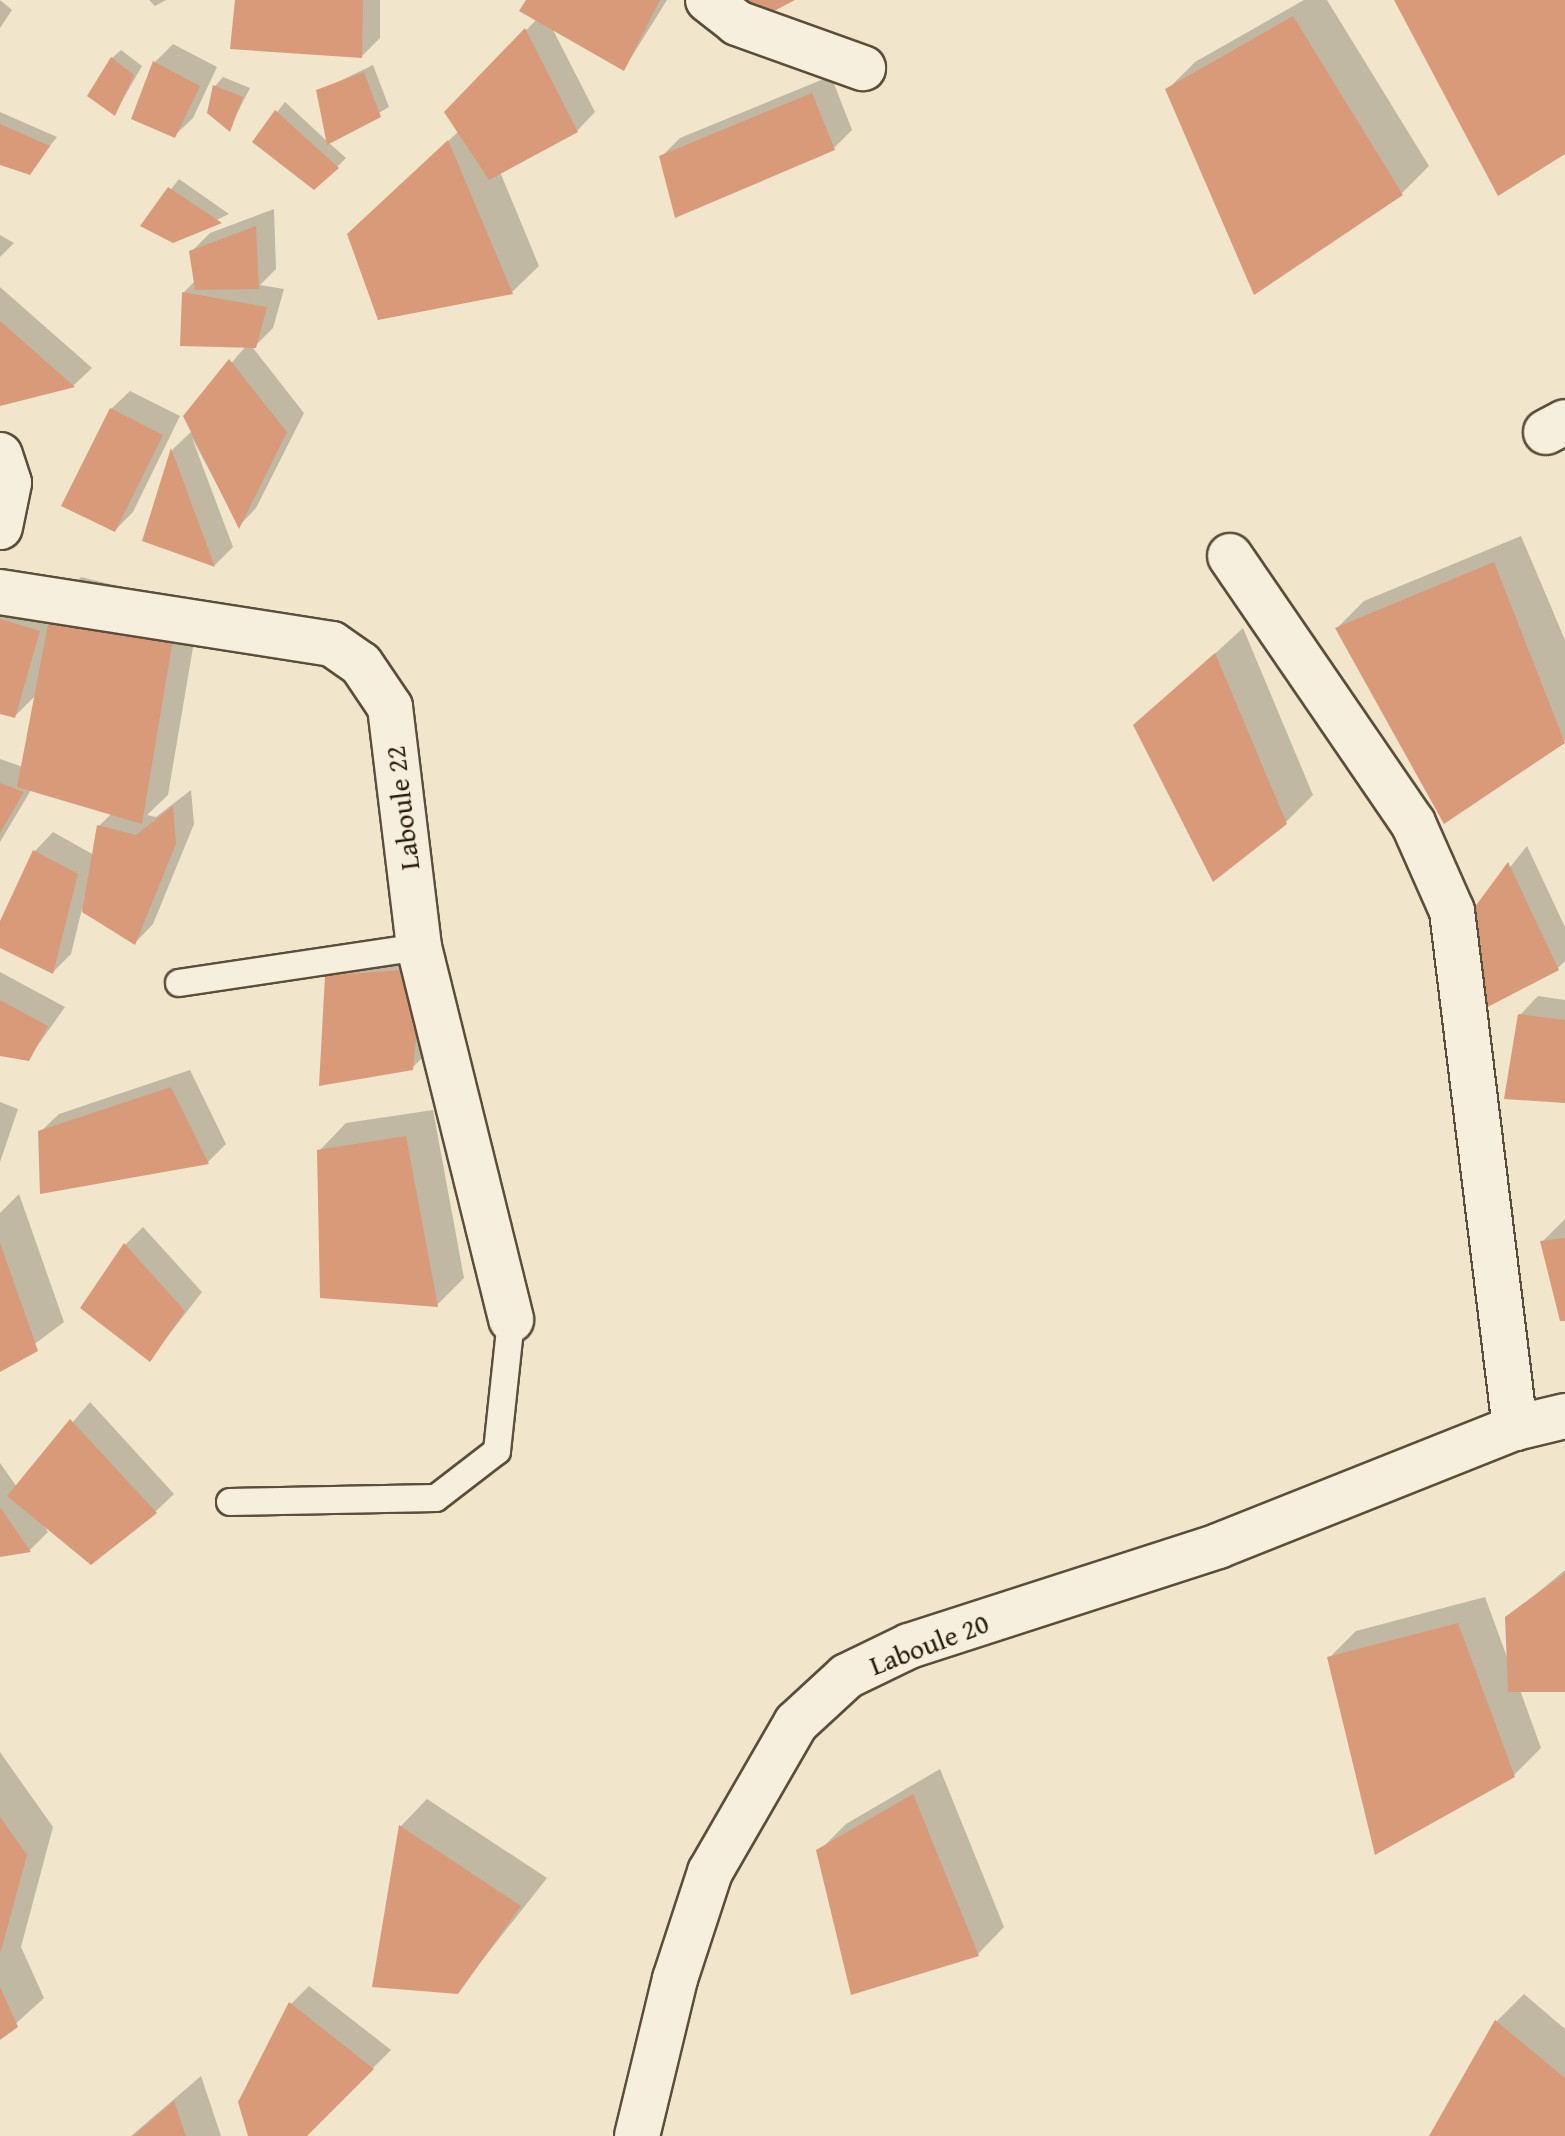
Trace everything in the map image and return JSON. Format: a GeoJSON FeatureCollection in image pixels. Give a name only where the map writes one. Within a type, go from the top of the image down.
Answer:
{"type":"FeatureCollection","features":[{"type":"Feature","properties":{"kind":"street"},"geometry":{"type":"LineString","coordinates":[[708,0],[737,23],[863,68]]}},
{"type":"Feature","properties":{"kind":"street"},"geometry":{"type":"LineString","coordinates":[[0,455],[9,483],[0,527]]}},
{"type":"Feature","properties":{"kind":"street"},"geometry":{"type":"LineString","coordinates":[[1230,556],[1413,823],[1452,911],[1515,1428]]}},
{"type":"Feature","properties":{"kind":"street","name":"Laboule 22"},"geometry":{"type":"LineString","coordinates":[[0,592],[332,644],[361,664],[390,707],[419,947],[511,1320]]}},
{"type":"Feature","properties":{"kind":"street","name":"Laboule 20"},"geometry":{"type":"LineString","coordinates":[[637,2136],[675,1979],[710,1872],[796,1723],[847,1676],[909,1646],[1218,1546],[1315,1503],[1515,1428],[1565,1416]]}},
{"type":"Feature","properties":{"kind":"lane"},"geometry":{"type":"LineString","coordinates":[[179,983],[419,947]]}},
{"type":"Feature","properties":{"kind":"lane"},"geometry":{"type":"LineString","coordinates":[[230,1502],[436,1498],[497,1451],[511,1320]]}},
{"type":"Feature","properties":{"kind":"building"},"geometry":{"type":"Polygon","coordinates":[[[235,0],[363,0],[362,58],[230,49],[235,0]]]}},
{"type":"Feature","properties":{"kind":"building"},"geometry":{"type":"Polygon","coordinates":[[[526,0],[660,0],[624,71],[519,11],[526,0]]]}},
{"type":"Feature","properties":{"kind":"building"},"geometry":{"type":"Polygon","coordinates":[[[717,0],[795,0],[774,11],[703,18],[717,0]]]}},
{"type":"Feature","properties":{"kind":"building"},"geometry":{"type":"Polygon","coordinates":[[[1394,0],[1565,0],[1565,154],[1498,196],[1394,0]]]}},
{"type":"Feature","properties":{"kind":"building"},"geometry":{"type":"Polygon","coordinates":[[[1293,16],[1403,195],[1254,295],[1165,89],[1293,16]]]}},
{"type":"Feature","properties":{"kind":"building"},"geometry":{"type":"Polygon","coordinates":[[[525,28],[578,132],[489,180],[444,112],[525,28]]]}},
{"type":"Feature","properties":{"kind":"building"},"geometry":{"type":"Polygon","coordinates":[[[111,57],[134,75],[115,116],[87,96],[111,57]]]}},
{"type":"Feature","properties":{"kind":"building"},"geometry":{"type":"Polygon","coordinates":[[[153,61],[200,86],[175,138],[131,119],[153,61]]]}},
{"type":"Feature","properties":{"kind":"building"},"geometry":{"type":"Polygon","coordinates":[[[364,72],[381,117],[327,145],[316,90],[364,72]]]}},
{"type":"Feature","properties":{"kind":"building"},"geometry":{"type":"Polygon","coordinates":[[[213,85],[243,97],[230,132],[207,113],[213,85]]]}},
{"type":"Feature","properties":{"kind":"building"},"geometry":{"type":"Polygon","coordinates":[[[812,93],[835,150],[675,218],[659,156],[812,93]]]}},
{"type":"Feature","properties":{"kind":"building"},"geometry":{"type":"Polygon","coordinates":[[[275,110],[339,168],[314,190],[252,142],[275,110]]]}},
{"type":"Feature","properties":{"kind":"building"},"geometry":{"type":"Polygon","coordinates":[[[0,124],[50,146],[30,175],[0,165],[0,124]]]}},
{"type":"Feature","properties":{"kind":"building"},"geometry":{"type":"Polygon","coordinates":[[[448,140],[513,294],[378,320],[347,234],[448,140]]]}},
{"type":"Feature","properties":{"kind":"building"},"geometry":{"type":"Polygon","coordinates":[[[168,187],[222,223],[173,243],[140,226],[168,187]]]}},
{"type":"Feature","properties":{"kind":"building"},"geometry":{"type":"Polygon","coordinates":[[[256,226],[259,289],[195,290],[189,251],[256,226]]]}},
{"type":"Feature","properties":{"kind":"building"},"geometry":{"type":"Polygon","coordinates":[[[182,292],[267,307],[256,348],[180,346],[182,292]]]}},
{"type":"Feature","properties":{"kind":"building"},"geometry":{"type":"Polygon","coordinates":[[[0,321],[75,387],[0,406],[0,321]]]}},
{"type":"Feature","properties":{"kind":"building"},"geometry":{"type":"Polygon","coordinates":[[[229,359],[287,432],[239,529],[183,416],[229,359]]]}},
{"type":"Feature","properties":{"kind":"building"},"geometry":{"type":"Polygon","coordinates":[[[110,408],[163,435],[115,532],[61,506],[110,408]]]}},
{"type":"Feature","properties":{"kind":"building"},"geometry":{"type":"Polygon","coordinates":[[[171,448],[215,567],[142,541],[171,448]]]}},
{"type":"Feature","properties":{"kind":"building"},"geometry":{"type":"Polygon","coordinates":[[[1494,562],[1565,743],[1444,824],[1335,628],[1494,562]]]}},
{"type":"Feature","properties":{"kind":"building"},"geometry":{"type":"Polygon","coordinates":[[[52,603],[174,633],[142,824],[17,787],[52,603]]]}},
{"type":"Feature","properties":{"kind":"building"},"geometry":{"type":"Polygon","coordinates":[[[0,619],[40,631],[15,718],[0,714],[0,619]]]}},
{"type":"Feature","properties":{"kind":"building"},"geometry":{"type":"Polygon","coordinates":[[[1215,653],[1287,824],[1213,882],[1133,725],[1215,653]]]}},
{"type":"Feature","properties":{"kind":"building"},"geometry":{"type":"Polygon","coordinates":[[[0,783],[24,792],[0,833],[0,783]]]}},
{"type":"Feature","properties":{"kind":"building"},"geometry":{"type":"Polygon","coordinates":[[[173,806],[176,844],[135,945],[82,912],[97,825],[136,835],[173,806]]]}},
{"type":"Feature","properties":{"kind":"building"},"geometry":{"type":"Polygon","coordinates":[[[33,850],[78,874],[53,974],[0,948],[0,921],[33,850]]]}},
{"type":"Feature","properties":{"kind":"building"},"geometry":{"type":"Polygon","coordinates":[[[1508,862],[1559,970],[1478,1012],[1466,919],[1508,862]]]}},
{"type":"Feature","properties":{"kind":"building"},"geometry":{"type":"Polygon","coordinates":[[[423,968],[413,1070],[319,1086],[325,976],[423,968]]]}},
{"type":"Feature","properties":{"kind":"building"},"geometry":{"type":"Polygon","coordinates":[[[0,1000],[48,1026],[29,1061],[0,1056],[0,1000]]]}},
{"type":"Feature","properties":{"kind":"building"},"geometry":{"type":"Polygon","coordinates":[[[1518,1014],[1565,1020],[1565,1103],[1504,1099],[1518,1014]]]}},
{"type":"Feature","properties":{"kind":"building"},"geometry":{"type":"Polygon","coordinates":[[[171,1087],[209,1164],[40,1194],[38,1131],[171,1087]]]}},
{"type":"Feature","properties":{"kind":"building"},"geometry":{"type":"Polygon","coordinates":[[[406,1136],[438,1307],[320,1298],[317,1150],[406,1136]]]}},
{"type":"Feature","properties":{"kind":"building"},"geometry":{"type":"Polygon","coordinates":[[[1565,1238],[1565,1321],[1560,1321],[1540,1241],[1565,1238]]]}},
{"type":"Feature","properties":{"kind":"building"},"geometry":{"type":"Polygon","coordinates":[[[0,1243],[38,1351],[0,1372],[0,1243]]]}},
{"type":"Feature","properties":{"kind":"building"},"geometry":{"type":"Polygon","coordinates":[[[124,1243],[185,1311],[150,1362],[80,1308],[124,1243]]]}},
{"type":"Feature","properties":{"kind":"building"},"geometry":{"type":"Polygon","coordinates":[[[70,1419],[157,1513],[91,1565],[7,1496],[70,1419]]]}},
{"type":"Feature","properties":{"kind":"building"},"geometry":{"type":"Polygon","coordinates":[[[0,1507],[31,1552],[0,1557],[0,1507]]]}},
{"type":"Feature","properties":{"kind":"building"},"geometry":{"type":"Polygon","coordinates":[[[1565,1573],[1565,1692],[1508,1692],[1505,1617],[1565,1573]]]}},
{"type":"Feature","properties":{"kind":"building"},"geometry":{"type":"Polygon","coordinates":[[[1458,1623],[1515,1777],[1375,1855],[1327,1657],[1458,1623]]]}},
{"type":"Feature","properties":{"kind":"building"},"geometry":{"type":"Polygon","coordinates":[[[913,1794],[979,1956],[851,1995],[816,1850],[913,1794]]]}},
{"type":"Feature","properties":{"kind":"building"},"geometry":{"type":"Polygon","coordinates":[[[0,1817],[27,1855],[1,1951],[0,1951],[0,1817]]]}},
{"type":"Feature","properties":{"kind":"building"},"geometry":{"type":"Polygon","coordinates":[[[399,1825],[521,1906],[458,1994],[372,1987],[399,1825]]]}},
{"type":"Feature","properties":{"kind":"building"},"geometry":{"type":"Polygon","coordinates":[[[0,1987],[18,2027],[0,2040],[0,1987]]]}},
{"type":"Feature","properties":{"kind":"building"},"geometry":{"type":"Polygon","coordinates":[[[289,2002],[374,2069],[307,2136],[248,2136],[238,2102],[289,2002]]]}},
{"type":"Feature","properties":{"kind":"building"},"geometry":{"type":"Polygon","coordinates":[[[1495,2020],[1565,2078],[1565,2136],[1429,2136],[1495,2020]]]}},
{"type":"Feature","properties":{"kind":"building"},"geometry":{"type":"Polygon","coordinates":[[[174,2101],[186,2136],[133,2136],[174,2101]]]}}]}
